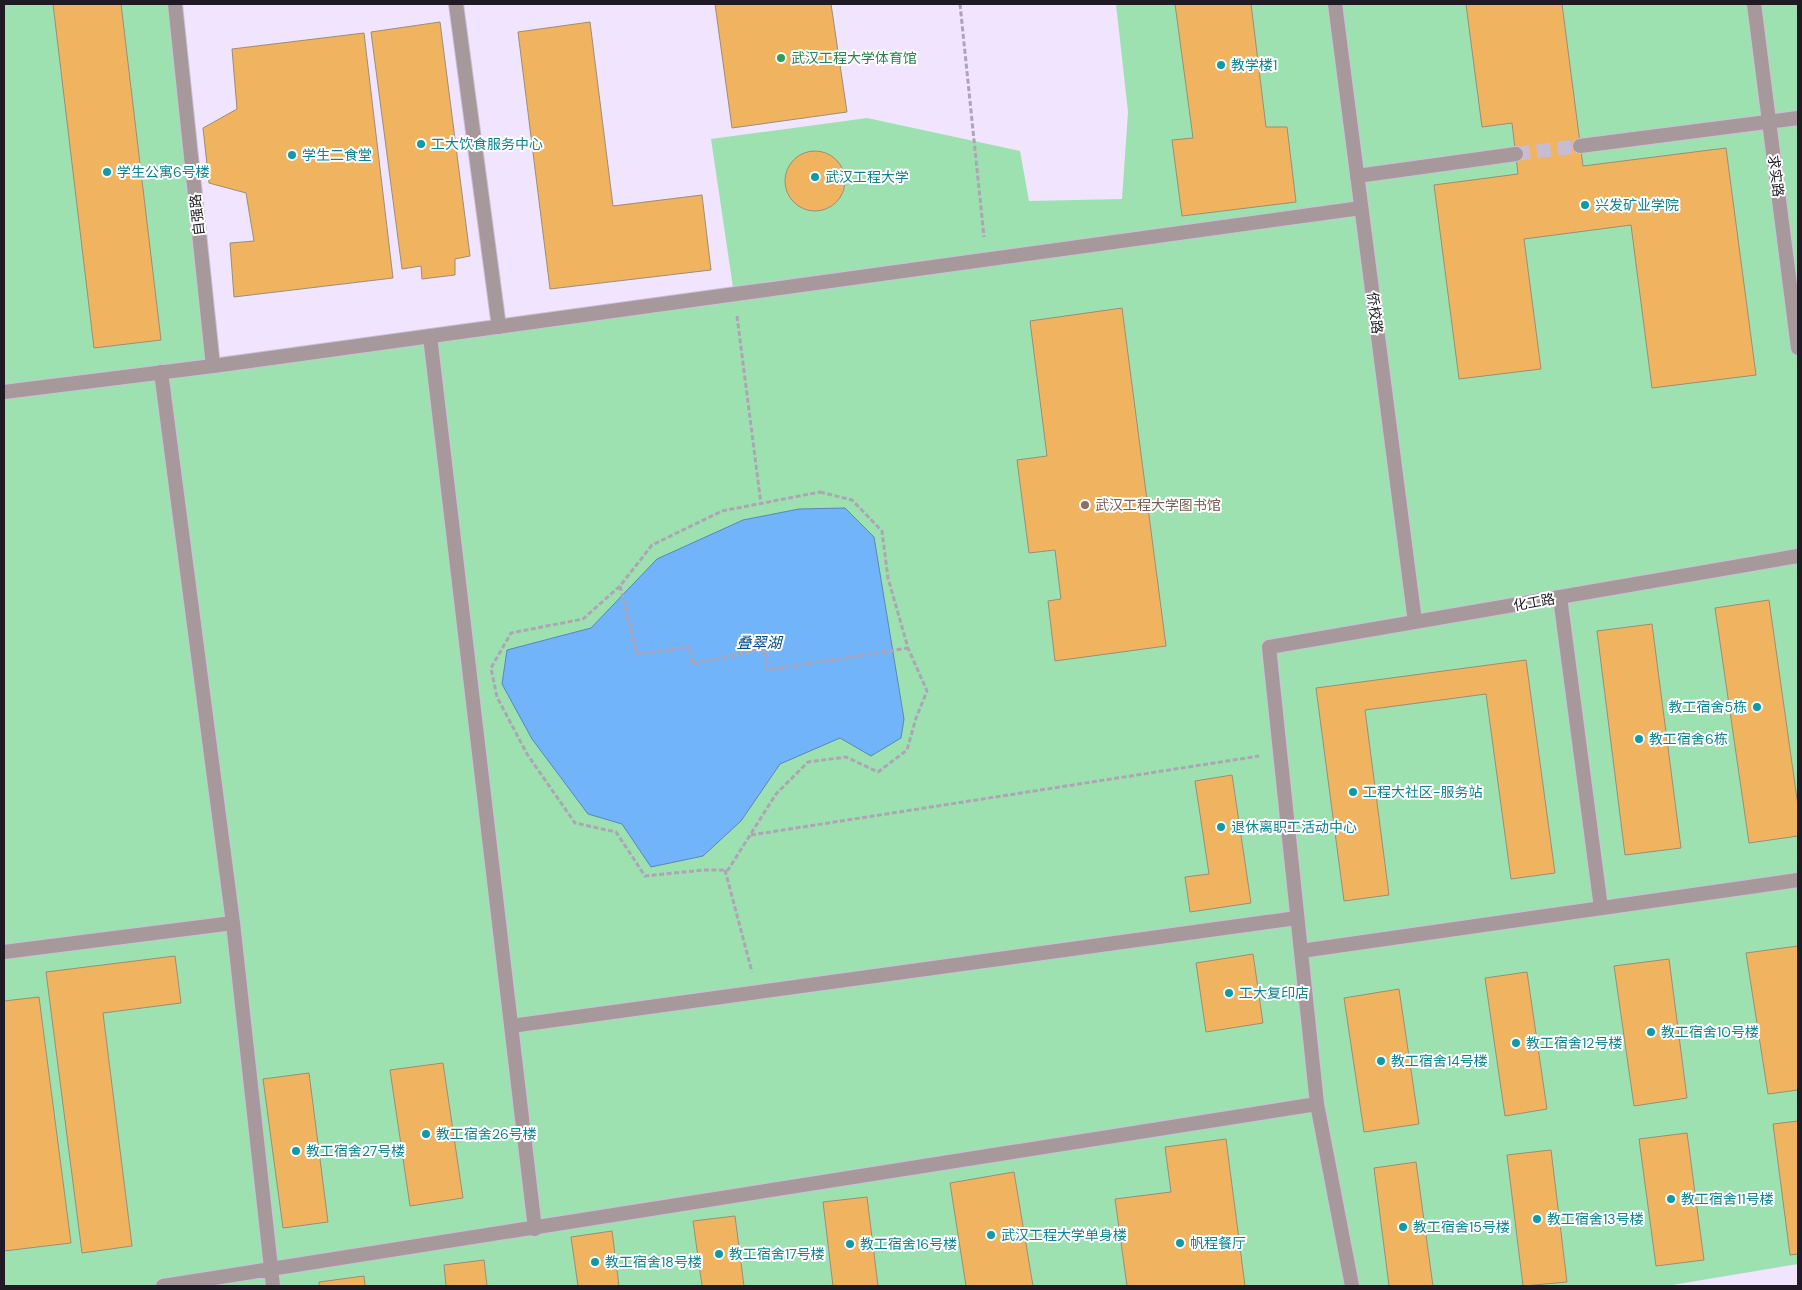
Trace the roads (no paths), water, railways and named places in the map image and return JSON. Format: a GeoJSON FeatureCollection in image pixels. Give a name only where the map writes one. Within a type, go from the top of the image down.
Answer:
{"type":"FeatureCollection","features":[{"type":"Feature","properties":{"kind":"street","name":"自强路"},"geometry":{"type":"LineString","coordinates":[[175,4],[213,366]]}},
{"type":"Feature","properties":{"kind":"street"},"geometry":{"type":"LineString","coordinates":[[456,4],[499,327]]}},
{"type":"Feature","properties":{"kind":"street","name":"侨校路"},"geometry":{"type":"LineString","coordinates":[[1335,4],[1415,622]]}},
{"type":"Feature","properties":{"kind":"street","name":"求实路"},"geometry":{"type":"LineString","coordinates":[[1754,4],[1798,348]]}},
{"type":"Feature","properties":{"kind":"street"},"geometry":{"type":"LineString","coordinates":[[1580,146],[1798,118]]}},
{"type":"Feature","properties":{"kind":"street"},"geometry":{"type":"LineString","coordinates":[[1357,176],[1516,154]]}},
{"type":"Feature","properties":{"kind":"street"},"geometry":{"type":"LineString","coordinates":[[4,392],[213,366],[1361,208]]}},
{"type":"Feature","properties":{"kind":"street"},"geometry":{"type":"LineString","coordinates":[[430,336],[535,1228]]}},
{"type":"Feature","properties":{"kind":"street"},"geometry":{"type":"LineString","coordinates":[[162,372],[233,923],[273,1286]]}},
{"type":"Feature","properties":{"kind":"street","name":"化工路"},"geometry":{"type":"LineString","coordinates":[[1297,918],[1269,647],[1798,556]]}},
{"type":"Feature","properties":{"kind":"street"},"geometry":{"type":"LineString","coordinates":[[1560,598],[1601,908]]}},
{"type":"Feature","properties":{"kind":"street"},"geometry":{"type":"LineString","coordinates":[[1301,951],[1798,880]]}},
{"type":"Feature","properties":{"kind":"street"},"geometry":{"type":"LineString","coordinates":[[511,1026],[1297,918],[1317,1104],[1352,1286]]}},
{"type":"Feature","properties":{"kind":"street"},"geometry":{"type":"LineString","coordinates":[[4,952],[233,923]]}},
{"type":"Feature","properties":{"kind":"street"},"geometry":{"type":"LineString","coordinates":[[163,1286],[1317,1104]]}},
{"type":"Feature","properties":{"kind":"water","name":"叠翠湖"},"geometry":{"type":"Polygon","coordinates":[[[845,508],[874,537],[904,719],[901,738],[871,756],[840,738],[780,764],[741,821],[703,856],[651,867],[622,824],[588,814],[532,739],[502,684],[507,650],[591,628],[657,559],[743,520],[799,509],[845,508]]]}},
{"type":"Feature","properties":{"kind":"tunnel"},"geometry":{"type":"LineString","coordinates":[[1516,154],[1580,146]]}},
{"type":"Feature","properties":{"kind":"place","name":"武汉工程大学体育馆"},"geometry":{"type":"Point","coordinates":[781,58]}},
{"type":"Feature","properties":{"kind":"place","name":"教学楼1"},"geometry":{"type":"Point","coordinates":[1221,65]}},
{"type":"Feature","properties":{"kind":"place","name":"工大饮食服务中心"},"geometry":{"type":"Point","coordinates":[421,144]}},
{"type":"Feature","properties":{"kind":"place","name":"学生二食堂"},"geometry":{"type":"Point","coordinates":[292,155]}},
{"type":"Feature","properties":{"kind":"place","name":"学生公寓6号楼"},"geometry":{"type":"Point","coordinates":[107,172]}},
{"type":"Feature","properties":{"kind":"place","name":"武汉工程大学"},"geometry":{"type":"Point","coordinates":[815,177]}},
{"type":"Feature","properties":{"kind":"place","name":"兴发矿业学院"},"geometry":{"type":"Point","coordinates":[1585,205]}},
{"type":"Feature","properties":{"kind":"place","name":"武汉工程大学图书馆"},"geometry":{"type":"Point","coordinates":[1085,505]}},
{"type":"Feature","properties":{"kind":"place","name":"教工宿舍5栋"},"geometry":{"type":"Point","coordinates":[1757,707]}},
{"type":"Feature","properties":{"kind":"place","name":"教工宿舍6栋"},"geometry":{"type":"Point","coordinates":[1639,739]}},
{"type":"Feature","properties":{"kind":"place","name":"工程大社区-服务站"},"geometry":{"type":"Point","coordinates":[1353,792]}},
{"type":"Feature","properties":{"kind":"place","name":"退休离职工活动中心"},"geometry":{"type":"Point","coordinates":[1221,827]}},
{"type":"Feature","properties":{"kind":"place","name":"工大复印店"},"geometry":{"type":"Point","coordinates":[1229,993]}},
{"type":"Feature","properties":{"kind":"place","name":"教工宿舍10号楼"},"geometry":{"type":"Point","coordinates":[1651,1032]}},
{"type":"Feature","properties":{"kind":"place","name":"教工宿舍12号楼"},"geometry":{"type":"Point","coordinates":[1516,1043]}},
{"type":"Feature","properties":{"kind":"place","name":"教工宿舍14号楼"},"geometry":{"type":"Point","coordinates":[1381,1061]}},
{"type":"Feature","properties":{"kind":"place","name":"教工宿舍26号楼"},"geometry":{"type":"Point","coordinates":[426,1134]}},
{"type":"Feature","properties":{"kind":"place","name":"教工宿舍27号楼"},"geometry":{"type":"Point","coordinates":[296,1151]}},
{"type":"Feature","properties":{"kind":"place","name":"教工宿舍11号楼"},"geometry":{"type":"Point","coordinates":[1671,1199]}},
{"type":"Feature","properties":{"kind":"place","name":"教工宿舍13号楼"},"geometry":{"type":"Point","coordinates":[1537,1219]}},
{"type":"Feature","properties":{"kind":"place","name":"教工宿舍15号楼"},"geometry":{"type":"Point","coordinates":[1403,1227]}},
{"type":"Feature","properties":{"kind":"place","name":"武汉工程大学单身楼"},"geometry":{"type":"Point","coordinates":[991,1235]}},
{"type":"Feature","properties":{"kind":"place","name":"帆程餐厅"},"geometry":{"type":"Point","coordinates":[1180,1243]}},
{"type":"Feature","properties":{"kind":"place","name":"教工宿舍16号楼"},"geometry":{"type":"Point","coordinates":[850,1244]}},
{"type":"Feature","properties":{"kind":"place","name":"教工宿舍17号楼"},"geometry":{"type":"Point","coordinates":[719,1254]}},
{"type":"Feature","properties":{"kind":"place","name":"教工宿舍18号楼"},"geometry":{"type":"Point","coordinates":[595,1262]}}]}
